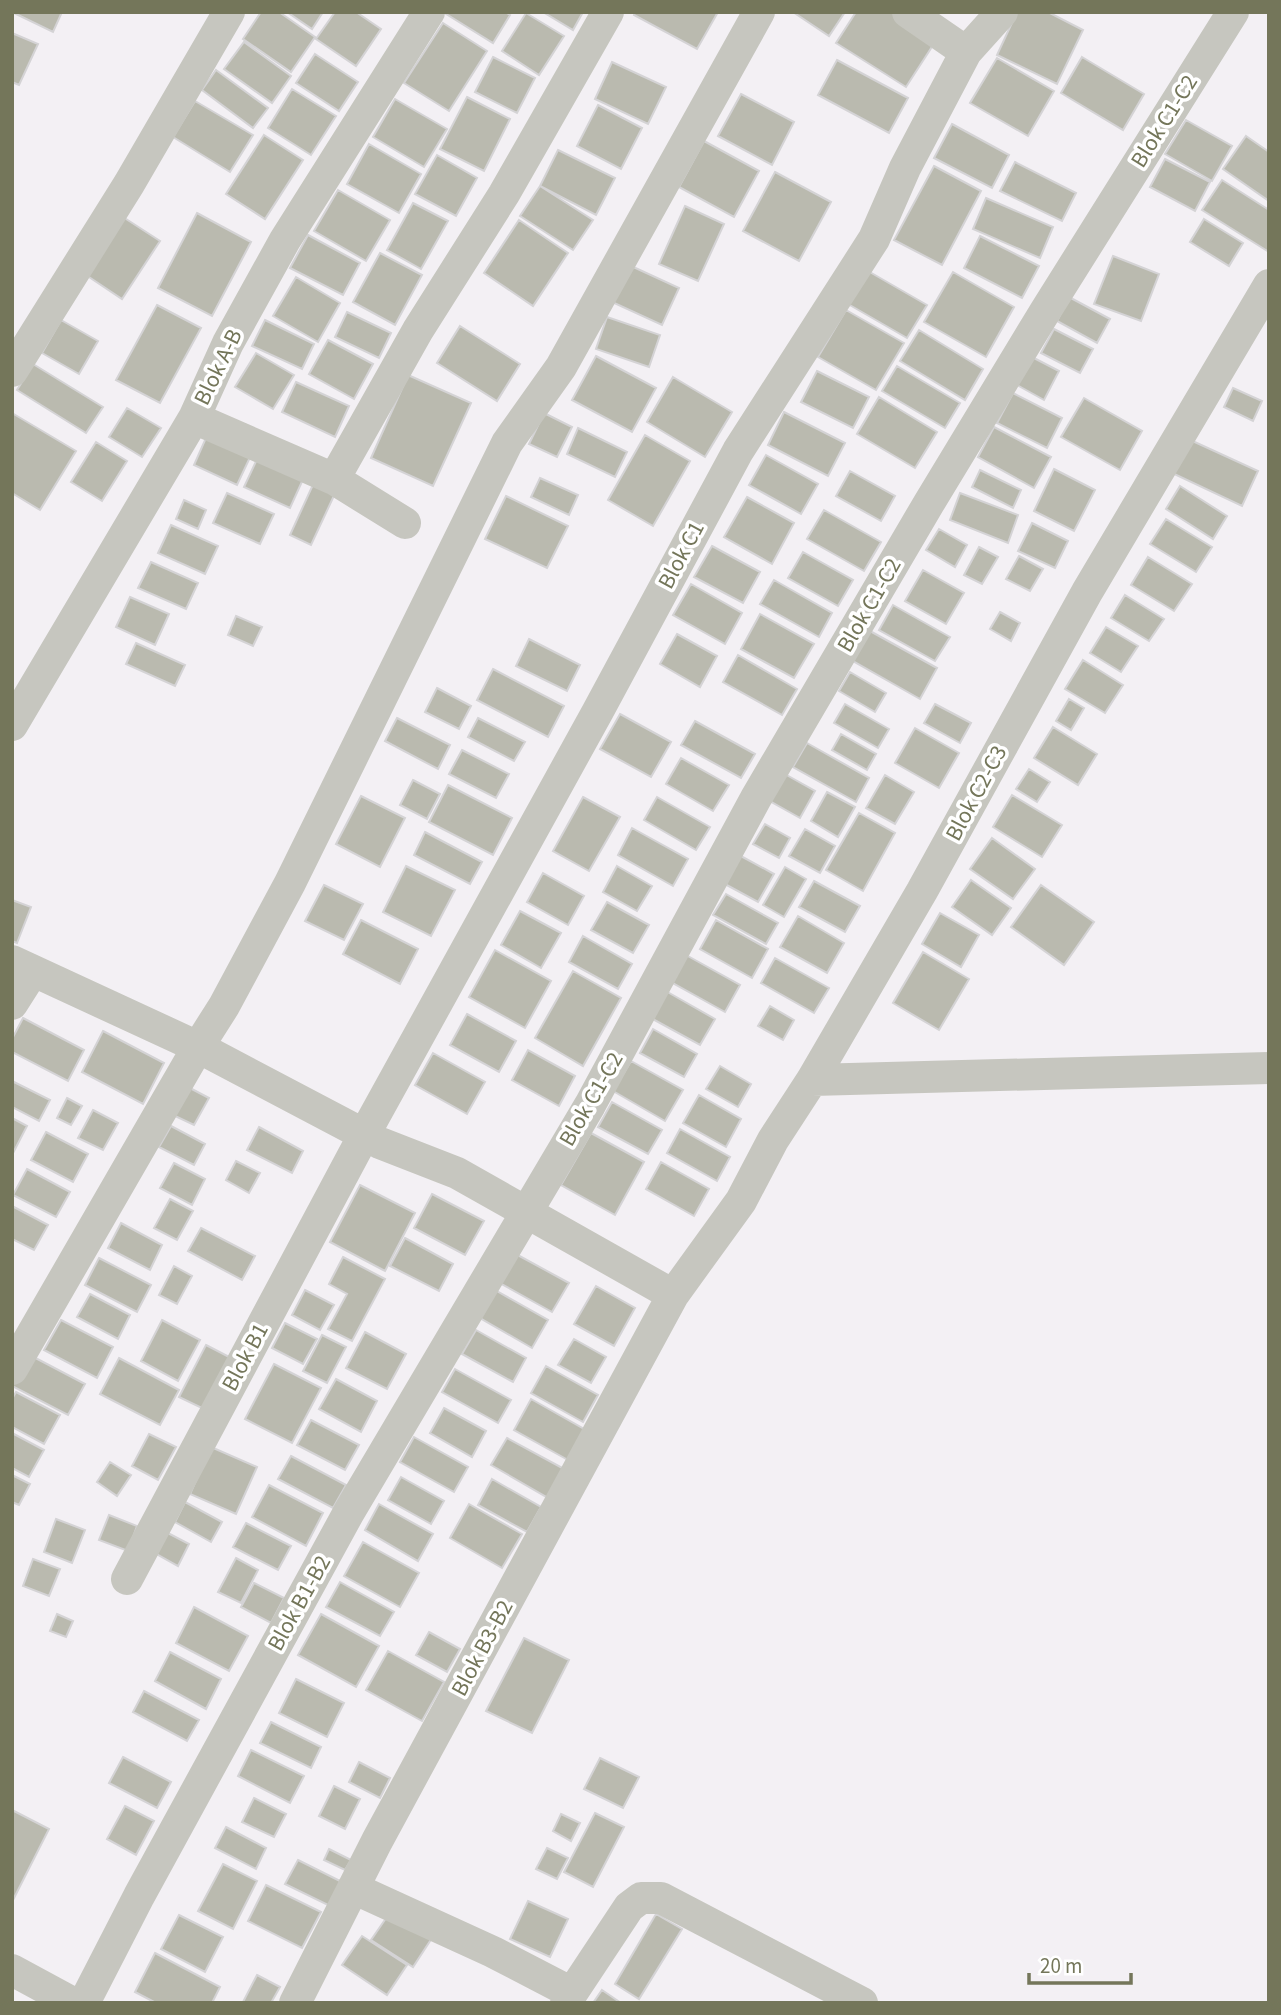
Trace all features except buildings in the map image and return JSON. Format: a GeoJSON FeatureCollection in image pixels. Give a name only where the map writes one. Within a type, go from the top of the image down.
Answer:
{"type":"FeatureCollection","features":[{"type":"Feature","properties":{"kind":"street"},"geometry":{"type":"LineString","coordinates":[[12,371],[129,184],[229,12]]}},
{"type":"Feature","properties":{"kind":"street","name":"Blok A-B"},"geometry":{"type":"LineString","coordinates":[[12,725],[194,418],[228,343],[285,240],[429,12]]}},
{"type":"Feature","properties":{"kind":"street"},"geometry":{"type":"LineString","coordinates":[[334,479],[418,330],[504,194],[608,12]]}},
{"type":"Feature","properties":{"kind":"street"},"geometry":{"type":"LineString","coordinates":[[12,1369],[198,1047],[225,1006],[290,883],[507,443],[561,367],[759,12]]}},
{"type":"Feature","properties":{"kind":"street"},"geometry":{"type":"LineString","coordinates":[[908,12],[966,52]]}},
{"type":"Feature","properties":{"kind":"street","name":"Blok C1"},"geometry":{"type":"LineString","coordinates":[[364,1135],[738,451],[874,239],[905,169],[966,52],[1002,12]]}},
{"type":"Feature","properties":{"kind":"street","name":"Blok C1-C2"},"geometry":{"type":"LineString","coordinates":[[526,1210],[590,1104],[756,798],[922,514],[1233,12]]}},
{"type":"Feature","properties":{"kind":"street","name":"Blok C2-C3"},"geometry":{"type":"LineString","coordinates":[[673,1295],[741,1201],[773,1140],[812,1080],[922,891],[1080,604],[1269,285]]}},
{"type":"Feature","properties":{"kind":"street"},"geometry":{"type":"LineString","coordinates":[[194,418],[334,479],[405,523]]}},
{"type":"Feature","properties":{"kind":"street"},"geometry":{"type":"LineString","coordinates":[[12,1004],[23,966],[198,1047],[380,1143],[457,1174],[526,1210],[673,1295]]}},
{"type":"Feature","properties":{"kind":"street"},"geometry":{"type":"LineString","coordinates":[[812,1080],[1269,1068]]}},
{"type":"Feature","properties":{"kind":"street","name":"Blok B1"},"geometry":{"type":"LineString","coordinates":[[127,1578],[364,1135]]}},
{"type":"Feature","properties":{"kind":"street","name":"Blok B1-B2"},"geometry":{"type":"LineString","coordinates":[[84,2003],[145,1884],[349,1512],[526,1210]]}},
{"type":"Feature","properties":{"kind":"street","name":"Blok B3-B2"},"geometry":{"type":"LineString","coordinates":[[295,2003],[353,1888],[673,1295]]}},
{"type":"Feature","properties":{"kind":"street"},"geometry":{"type":"LineString","coordinates":[[353,1888],[493,1952],[569,1998],[629,1908],[641,1898],[661,1898],[862,2003]]}},
{"type":"Feature","properties":{"kind":"street"},"geometry":{"type":"LineString","coordinates":[[12,1970],[73,2003]]}}]}
